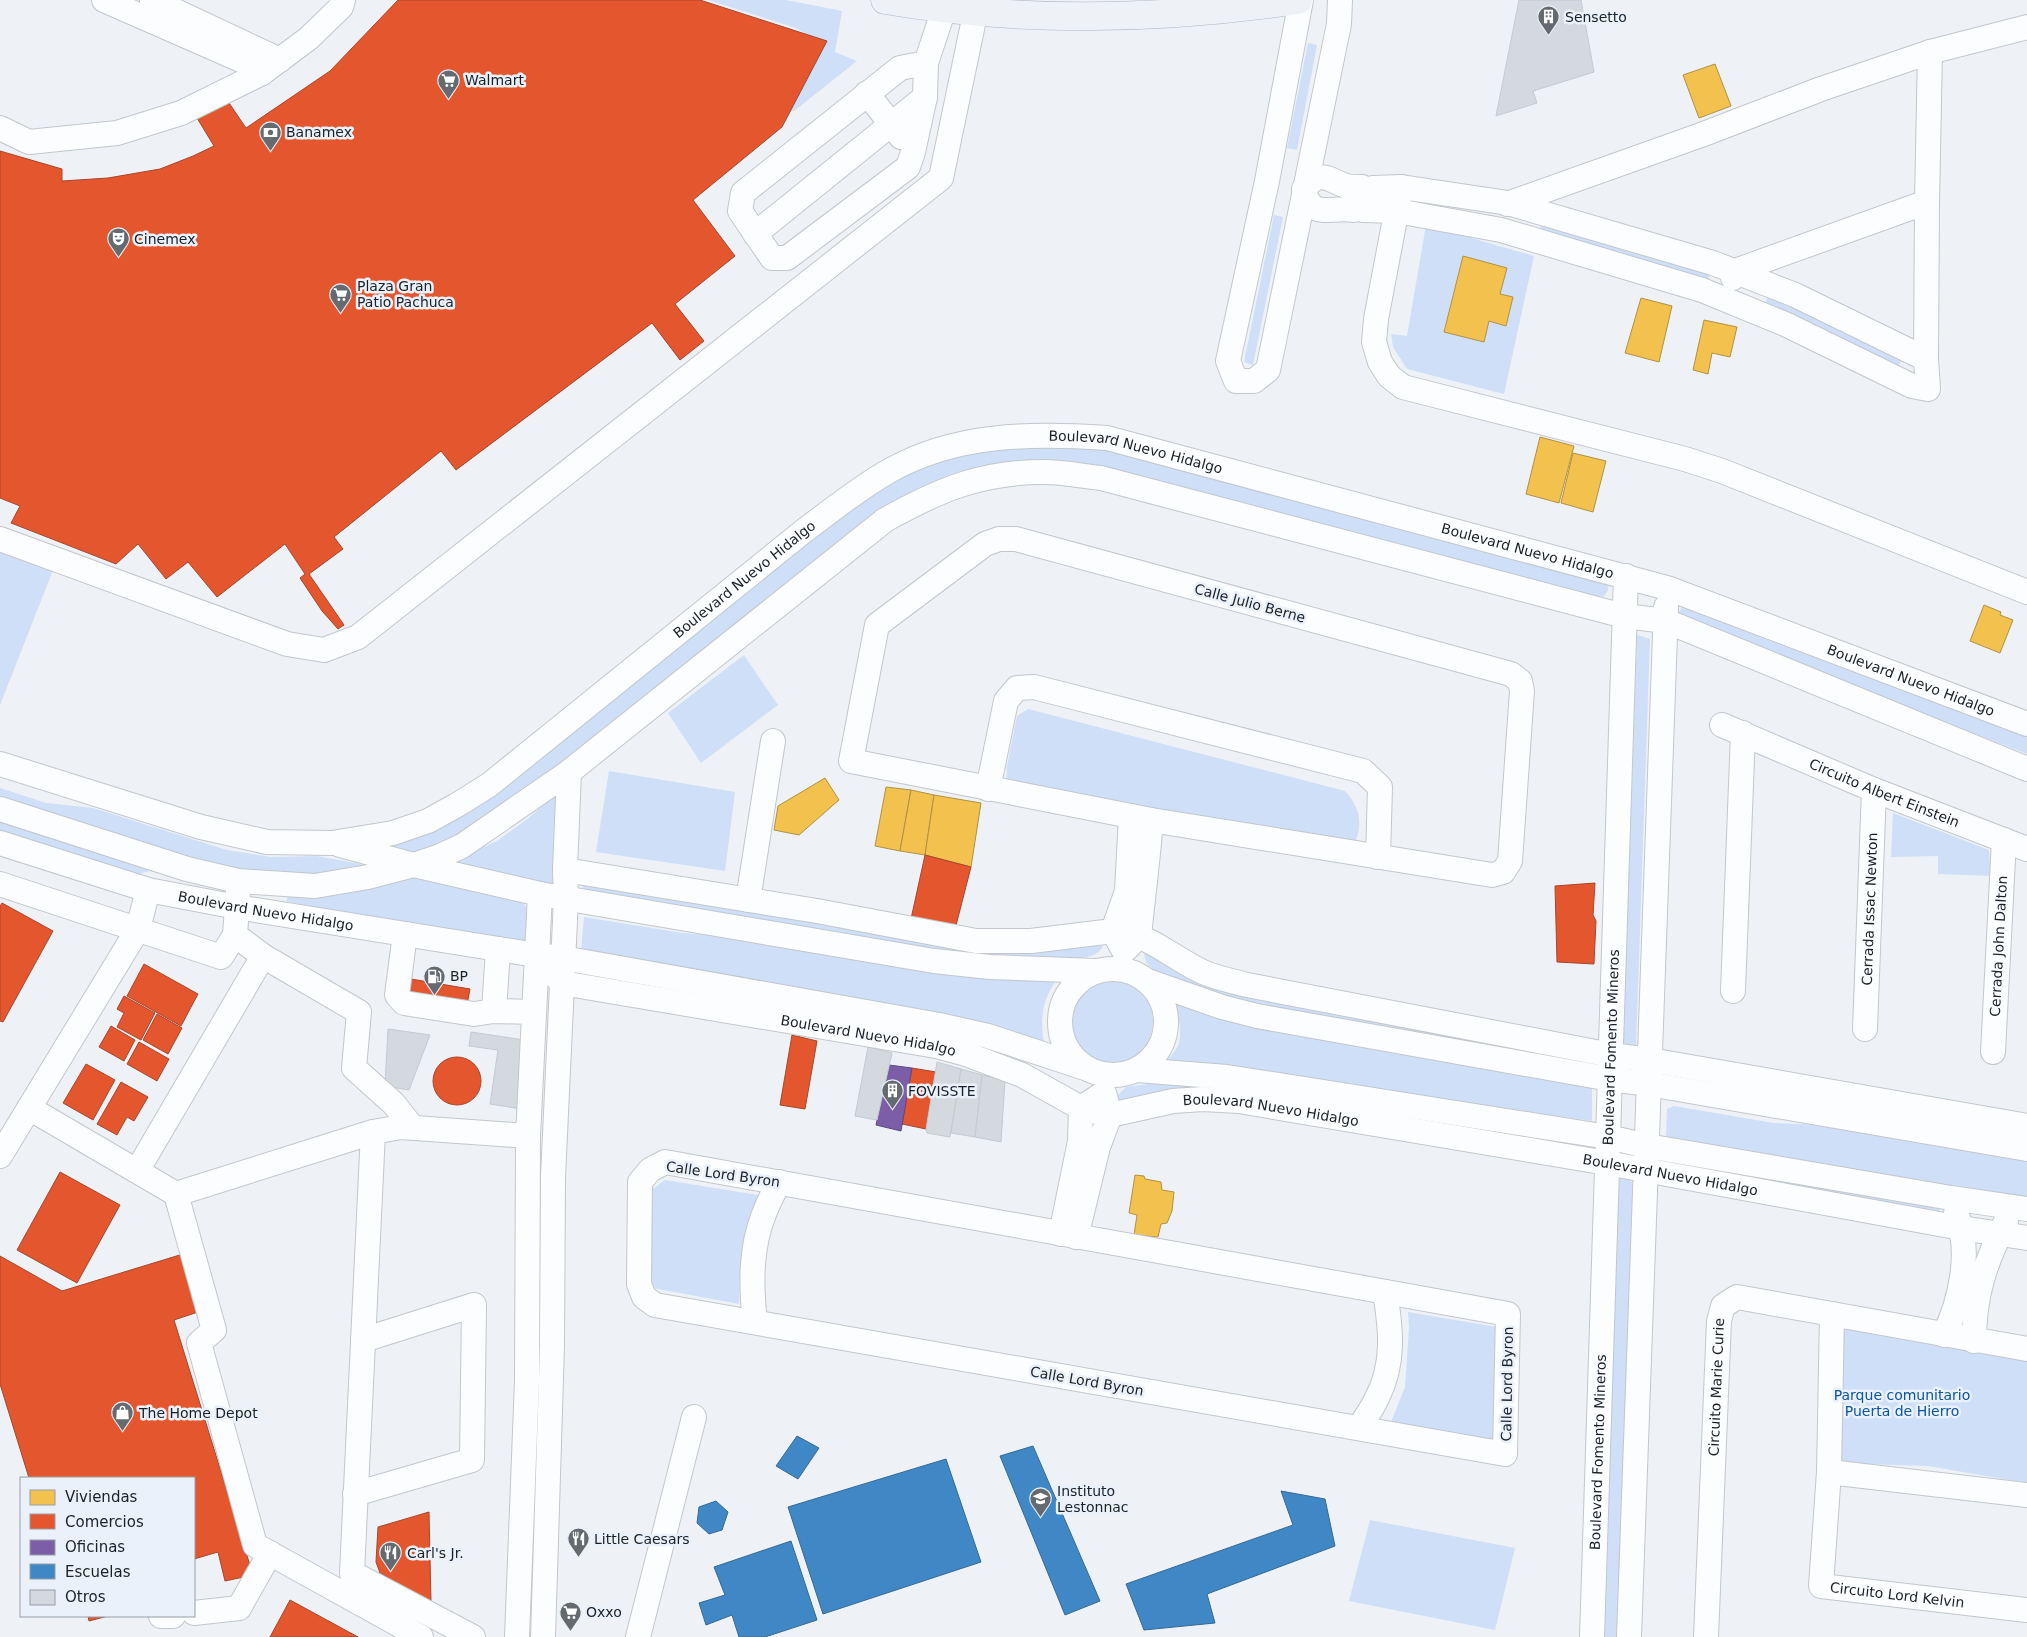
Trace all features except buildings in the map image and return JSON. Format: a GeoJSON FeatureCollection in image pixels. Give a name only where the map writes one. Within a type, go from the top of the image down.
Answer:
{"type":"FeatureCollection","features":[{"type":"Feature","properties":{"kind":"main road"},"geometry":{"type":"LineString","coordinates":[[885,0],[944,10],[977,6],[1084,17],[1203,11],[1300,0]]}},
{"type":"Feature","properties":{"kind":"street"},"geometry":{"type":"LineString","coordinates":[[104,0],[250,64],[271,66]]}},
{"type":"Feature","properties":{"kind":"street"},"geometry":{"type":"LineString","coordinates":[[152,0],[271,66]]}},
{"type":"Feature","properties":{"kind":"street"},"geometry":{"type":"LineString","coordinates":[[0,128],[28,142],[117,133],[181,113],[271,66],[309,38],[341,7],[343,0]]}},
{"type":"Feature","properties":{"kind":"street"},"geometry":{"type":"LineString","coordinates":[[1300,0],[1267,181],[1228,361],[1236,381],[1254,381],[1268,370],[1339,24],[1340,0]]}},
{"type":"Feature","properties":{"kind":"street"},"geometry":{"type":"LineString","coordinates":[[0,539],[287,644],[324,650],[358,637],[941,178],[977,6]]}},
{"type":"Feature","properties":{"kind":"street"},"geometry":{"type":"LineString","coordinates":[[926,63],[900,68],[743,193],[740,211],[772,258],[787,258],[908,168],[925,97],[926,63],[944,10]]}},
{"type":"Feature","properties":{"kind":"street"},"geometry":{"type":"LineString","coordinates":[[1508,203],[1701,135],[1821,89],[1930,52],[2027,27]]}},
{"type":"Feature","properties":{"kind":"street"},"geometry":{"type":"LineString","coordinates":[[1304,189],[1318,177],[1332,178],[1363,199],[1397,211],[1501,230],[1702,290],[1785,324],[1912,386],[1928,389],[1926,359],[1930,52]]}},
{"type":"Feature","properties":{"kind":"street"},"geometry":{"type":"LineString","coordinates":[[867,93],[913,152]]}},
{"type":"Feature","properties":{"kind":"street"},"geometry":{"type":"LineString","coordinates":[[755,234],[925,97]]}},
{"type":"Feature","properties":{"kind":"street"},"geometry":{"type":"LineString","coordinates":[[1267,181],[1304,189]]}},
{"type":"Feature","properties":{"kind":"street"},"geometry":{"type":"LineString","coordinates":[[1363,199],[1401,187],[1508,203],[1735,271],[1794,295],[1926,359]]}},
{"type":"Feature","properties":{"kind":"street"},"geometry":{"type":"LineString","coordinates":[[1401,187],[1376,319],[1374,342],[1380,362],[1389,376],[1403,387],[1685,459],[1722,471],[2027,592]]}},
{"type":"Feature","properties":{"kind":"street"},"geometry":{"type":"LineString","coordinates":[[1735,271],[1927,202]]}},
{"type":"Feature","properties":{"kind":"street"},"geometry":{"type":"LineString","coordinates":[[1501,230],[1508,203]]}},
{"type":"Feature","properties":{"kind":"street"},"geometry":{"type":"LineString","coordinates":[[1728,300],[1735,271]]}},
{"type":"Feature","properties":{"kind":"street","name":"Boulevard Nuevo Hidalgo"},"geometry":{"type":"LineString","coordinates":[[0,764],[201,826],[268,842],[332,843],[393,833],[428,821],[489,785],[842,502],[889,471],[930,452],[978,439],[1035,435],[1107,438],[1626,576],[1667,588],[2027,724]]}},
{"type":"Feature","properties":{"kind":"street","name":"Boulevard Nuevo Hidalgo"},"geometry":{"type":"LineString","coordinates":[[0,809],[187,869],[238,881],[315,886],[368,877],[414,865],[462,846],[569,772],[885,520],[924,498],[967,482],[1004,474],[1045,472],[1101,478],[1624,616],[1666,621],[2027,768]]}},
{"type":"Feature","properties":{"kind":"street","name":"Calle Julio Berne"},"geometry":{"type":"LineString","coordinates":[[999,539],[1016,539],[1511,674],[1520,681],[1522,691],[1510,861],[1503,872],[1492,875],[1141,818],[988,789],[851,761],[877,626],[985,544],[999,539]]}},
{"type":"Feature","properties":{"kind":"street","name":"Boulevard Fomento Mineros"},"geometry":{"type":"LineString","coordinates":[[1592,1637],[1626,576]]}},
{"type":"Feature","properties":{"kind":"street"},"geometry":{"type":"LineString","coordinates":[[1630,1637],[1667,588]]}},
{"type":"Feature","properties":{"kind":"street"},"geometry":{"type":"LineString","coordinates":[[988,789],[1006,701],[1017,688],[1034,687],[1363,771],[1380,786],[1378,856]]}},
{"type":"Feature","properties":{"kind":"street","name":"Circuito Albert Einstein"},"geometry":{"type":"LineString","coordinates":[[1722,724],[1874,790],[2027,849]]}},
{"type":"Feature","properties":{"kind":"street"},"geometry":{"type":"LineString","coordinates":[[1733,991],[1744,733]]}},
{"type":"Feature","properties":{"kind":"street"},"geometry":{"type":"LineString","coordinates":[[748,900],[772,741]]}},
{"type":"Feature","properties":{"kind":"street"},"geometry":{"type":"LineString","coordinates":[[543,1637],[552,1346],[553,1177],[566,899],[565,870],[569,772]]}},
{"type":"Feature","properties":{"kind":"street","name":"Cerrada Issac Newton"},"geometry":{"type":"LineString","coordinates":[[1865,1029],[1874,790]]}},
{"type":"Feature","properties":{"kind":"street"},"geometry":{"type":"LineString","coordinates":[[1069,1235],[1102,1088],[1137,1070],[1153,1059],[1163,1042],[1166,1032],[1166,1012],[1163,1003],[1153,986],[1137,974],[1124,947],[1135,892],[1146,879],[1141,818]]}},
{"type":"Feature","properties":{"kind":"street","name":"Cerrada John Dalton"},"geometry":{"type":"LineString","coordinates":[[1993,1052],[2004,840]]}},
{"type":"Feature","properties":{"kind":"street","name":"Boulevard Nuevo Hidalgo"},"geometry":{"type":"LineString","coordinates":[[0,843],[148,890],[237,907],[563,958],[939,1025],[988,1036],[1102,1088],[1173,1101],[1204,1099],[1239,1101],[1607,1163],[1961,1228],[2027,1238]]}},
{"type":"Feature","properties":{"kind":"street","name":"Boulevard Nuevo Hidalgo"},"geometry":{"type":"LineString","coordinates":[[332,843],[414,865],[540,894],[934,961],[990,967],[1096,972],[1111,969],[1124,947]]}},
{"type":"Feature","properties":{"kind":"street"},"geometry":{"type":"LineString","coordinates":[[124,883],[187,869]]}},
{"type":"Feature","properties":{"kind":"street"},"geometry":{"type":"LineString","coordinates":[[565,870],[748,900],[976,941],[1031,941],[1124,947],[1247,985],[1611,1055],[1650,1060],[2027,1126]]}},
{"type":"Feature","properties":{"kind":"street"},"geometry":{"type":"LineString","coordinates":[[0,884],[221,957],[235,935],[238,881]]}},
{"type":"Feature","properties":{"kind":"street"},"geometry":{"type":"LineString","coordinates":[[0,1156],[138,929],[148,890]]}},
{"type":"Feature","properties":{"kind":"street"},"geometry":{"type":"LineString","coordinates":[[517,1637],[528,1380],[528,1136],[540,894]]}},
{"type":"Feature","properties":{"kind":"street"},"geometry":{"type":"LineString","coordinates":[[405,934],[397,995],[404,1004],[474,1014],[494,1011],[534,1012]]}},
{"type":"Feature","properties":{"kind":"street"},"geometry":{"type":"LineString","coordinates":[[235,935],[263,956],[358,1012],[354,1068],[394,1104],[412,1127]]}},
{"type":"Feature","properties":{"kind":"street"},"geometry":{"type":"LineString","coordinates":[[494,1011],[498,949]]}},
{"type":"Feature","properties":{"kind":"street"},"geometry":{"type":"LineString","coordinates":[[536,955],[562,983]]}},
{"type":"Feature","properties":{"kind":"street"},"geometry":{"type":"LineString","coordinates":[[137,1172],[263,956]]}},
{"type":"Feature","properties":{"kind":"street"},"geometry":{"type":"LineString","coordinates":[[1096,972],[1087,976],[1071,989],[1062,1008],[1060,1028],[1066,1047],[1072,1056],[1102,1088]]}},
{"type":"Feature","properties":{"kind":"street"},"geometry":{"type":"LineString","coordinates":[[1146,980],[1222,1007],[1257,1016],[1610,1079],[1649,1084],[2027,1150]]}},
{"type":"Feature","properties":{"kind":"street","name":"Boulevard Nuevo Hidalgo"},"geometry":{"type":"LineString","coordinates":[[562,983],[936,1046],[966,1054],[1022,1075],[1081,1108],[1102,1088]]}},
{"type":"Feature","properties":{"kind":"street","name":"Boulevard Nuevo Hidalgo"},"geometry":{"type":"LineString","coordinates":[[1137,1070],[1227,1076],[1608,1137],[1647,1146],[2020,1208]]}},
{"type":"Feature","properties":{"kind":"street"},"geometry":{"type":"LineString","coordinates":[[29,1108],[176,1194],[214,1330],[199,1343],[255,1545],[348,1596],[407,1633],[411,1604]]}},
{"type":"Feature","properties":{"kind":"street"},"geometry":{"type":"LineString","coordinates":[[1081,1108],[1089,1144]]}},
{"type":"Feature","properties":{"kind":"street"},"geometry":{"type":"LineString","coordinates":[[176,1194],[373,1132],[401,1126],[528,1136]]}},
{"type":"Feature","properties":{"kind":"street"},"geometry":{"type":"LineString","coordinates":[[348,1596],[352,1573],[373,1132]]}},
{"type":"Feature","properties":{"kind":"street","name":"Calle Lord Byron"},"geometry":{"type":"LineString","coordinates":[[665,1162],[1069,1235],[1508,1314],[1505,1454],[655,1305],[644,1297],[639,1284],[640,1182],[650,1170],[665,1162]]}},
{"type":"Feature","properties":{"kind":"street"},"geometry":{"type":"LineString","coordinates":[[755,1322],[751,1286],[754,1250],[763,1215],[779,1182]]}},
{"type":"Feature","properties":{"kind":"street"},"geometry":{"type":"LineString","coordinates":[[1944,1335],[1952,1318],[1961,1284],[1963,1242],[1952,1198]]}},
{"type":"Feature","properties":{"kind":"street"},"geometry":{"type":"LineString","coordinates":[[1974,1341],[1974,1317],[1977,1294],[1988,1261],[1999,1234],[2020,1208]]}},
{"type":"Feature","properties":{"kind":"street"},"geometry":{"type":"LineString","coordinates":[[1359,1428],[1378,1398],[1389,1364],[1391,1328],[1385,1292]]}},
{"type":"Feature","properties":{"kind":"street","name":"Circuito Marie Curie"},"geometry":{"type":"LineString","coordinates":[[1706,1637],[1719,1321],[1722,1306],[1737,1297],[2027,1349]]}},
{"type":"Feature","properties":{"kind":"street"},"geometry":{"type":"LineString","coordinates":[[355,1494],[472,1460],[474,1305],[363,1340]]}},
{"type":"Feature","properties":{"kind":"street","name":"Circuito Lord Kelvin"},"geometry":{"type":"LineString","coordinates":[[1832,1314],[1829,1472],[1821,1586],[2027,1610]]}},
{"type":"Feature","properties":{"kind":"street"},"geometry":{"type":"LineString","coordinates":[[638,1637],[694,1417]]}},
{"type":"Feature","properties":{"kind":"street"},"geometry":{"type":"LineString","coordinates":[[1829,1472],[2027,1495]]}},
{"type":"Feature","properties":{"kind":"street"},"geometry":{"type":"LineString","coordinates":[[195,1613],[240,1608],[270,1553]]}},
{"type":"Feature","properties":{"kind":"street"},"geometry":{"type":"LineString","coordinates":[[352,1573],[411,1604],[446,1630],[472,1637]]}},
{"type":"Feature","properties":{"kind":"green space"},"geometry":{"type":"Polygon","coordinates":[[[708,0],[786,0],[842,11],[835,52],[857,61],[794,111],[787,110],[819,42],[796,28],[708,0]]]}},
{"type":"Feature","properties":{"kind":"green space"},"geometry":{"type":"Polygon","coordinates":[[[1308,43],[1317,45],[1297,150],[1287,148],[1308,43]]]}},
{"type":"Feature","properties":{"kind":"green space"},"geometry":{"type":"Polygon","coordinates":[[[1274,215],[1283,217],[1253,365],[1244,362],[1274,215]]]}},
{"type":"Feature","properties":{"kind":"green space"},"geometry":{"type":"Polygon","coordinates":[[[1426,225],[1534,256],[1504,394],[1407,369],[1393,347],[1391,334],[1407,336],[1426,225]]]}},
{"type":"Feature","properties":{"kind":"green space"},"geometry":{"type":"Polygon","coordinates":[[[1541,225],[1634,249],[1710,275],[1707,281],[1632,256],[1540,232],[1541,225]]]}},
{"type":"Feature","properties":{"kind":"green space"},"geometry":{"type":"Polygon","coordinates":[[[1768,297],[1828,324],[1901,361],[1898,367],[1826,330],[1765,303],[1768,297]]]}},
{"type":"Feature","properties":{"kind":"green space"},"geometry":{"type":"Polygon","coordinates":[[[1005,444],[1099,449],[1148,457],[1608,583],[1608,590],[1604,596],[1595,598],[1146,480],[965,474],[481,825],[413,856],[369,849],[413,837],[839,516],[880,489],[922,465],[1005,444]]]}},
{"type":"Feature","properties":{"kind":"green space"},"geometry":{"type":"Polygon","coordinates":[[[0,540],[57,560],[0,705],[0,540]]]}},
{"type":"Feature","properties":{"kind":"green space"},"geometry":{"type":"Polygon","coordinates":[[[1683,606],[2027,733],[2027,754],[1679,619],[1678,613],[1683,606]]]}},
{"type":"Feature","properties":{"kind":"green space"},"geometry":{"type":"Polygon","coordinates":[[[1637,635],[1650,639],[1636,1046],[1623,1045],[1637,635]]]}},
{"type":"Feature","properties":{"kind":"green space"},"geometry":{"type":"Polygon","coordinates":[[[744,655],[778,705],[701,763],[668,713],[744,655]]]}},
{"type":"Feature","properties":{"kind":"green space"},"geometry":{"type":"Polygon","coordinates":[[[1028,709],[1345,791],[1358,812],[1359,826],[1356,842],[1352,850],[1006,791],[1007,766],[1017,716],[1028,709]]]}},
{"type":"Feature","properties":{"kind":"green space"},"geometry":{"type":"Polygon","coordinates":[[[609,771],[735,792],[725,871],[596,852],[609,771]]]}},
{"type":"Feature","properties":{"kind":"green space"},"geometry":{"type":"Polygon","coordinates":[[[0,788],[46,803],[93,808],[227,850],[271,857],[317,856],[376,867],[330,875],[220,868],[0,799],[0,788]]]}},
{"type":"Feature","properties":{"kind":"green space"},"geometry":{"type":"Polygon","coordinates":[[[559,792],[555,886],[446,864],[497,841],[526,820],[559,792]]]}},
{"type":"Feature","properties":{"kind":"green space"},"geometry":{"type":"Polygon","coordinates":[[[1893,813],[1989,850],[1991,876],[1938,874],[1938,856],[1891,857],[1893,813]]]}},
{"type":"Feature","properties":{"kind":"green space"},"geometry":{"type":"Polygon","coordinates":[[[0,820],[146,866],[149,871],[139,874],[0,831],[0,820]]]}},
{"type":"Feature","properties":{"kind":"green space"},"geometry":{"type":"Polygon","coordinates":[[[419,875],[519,898],[526,907],[526,944],[418,928],[286,901],[288,896],[379,887],[419,875]]]}},
{"type":"Feature","properties":{"kind":"green space"},"geometry":{"type":"Polygon","coordinates":[[[588,884],[961,948],[1104,940],[1099,952],[1078,959],[1049,961],[997,960],[588,892],[582,887],[588,884]]]}},
{"type":"Feature","properties":{"kind":"green space"},"geometry":{"type":"Polygon","coordinates":[[[584,917],[682,933],[752,938],[940,971],[1055,982],[1047,997],[1043,1011],[1044,1043],[581,952],[584,917]]]}},
{"type":"Feature","properties":{"kind":"green space"},"geometry":{"type":"Polygon","coordinates":[[[1145,949],[1224,988],[1270,1002],[1576,1056],[1576,1063],[1228,999],[1156,972],[1146,962],[1145,949]]]}},
{"type":"Feature","properties":{"kind":"green space"},"geometry":{"type":"Polygon","coordinates":[[[1112,981],[1128,984],[1141,993],[1150,1006],[1153,1022],[1150,1038],[1141,1051],[1128,1060],[1112,1063],[1096,1060],[1083,1051],[1074,1038],[1071,1022],[1074,1006],[1083,993],[1096,984],[1112,981]]]}},
{"type":"Feature","properties":{"kind":"green space"},"geometry":{"type":"Polygon","coordinates":[[[1175,1001],[1592,1085],[1592,1121],[1227,1067],[1166,1062],[1177,1048],[1180,1035],[1180,1024],[1175,1001]]]}},
{"type":"Feature","properties":{"kind":"green space"},"geometry":{"type":"Polygon","coordinates":[[[1194,1082],[1240,1086],[1572,1143],[1571,1150],[1240,1094],[1117,1103],[1117,1096],[1126,1087],[1194,1082]]]}},
{"type":"Feature","properties":{"kind":"green space"},"geometry":{"type":"Polygon","coordinates":[[[1674,1106],[1774,1123],[1844,1126],[2027,1162],[2027,1200],[1666,1139],[1667,1109],[1674,1106]]]}},
{"type":"Feature","properties":{"kind":"green space"},"geometry":{"type":"Polygon","coordinates":[[[1667,1158],[1938,1206],[1940,1210],[1935,1214],[1663,1163],[1667,1158]]]}},
{"type":"Feature","properties":{"kind":"green space"},"geometry":{"type":"Polygon","coordinates":[[[1622,1174],[1629,1176],[1633,1185],[1618,1637],[1604,1637],[1618,1180],[1622,1174]]]}},
{"type":"Feature","properties":{"kind":"green space"},"geometry":{"type":"Polygon","coordinates":[[[665,1180],[764,1196],[744,1241],[740,1272],[739,1304],[653,1288],[650,1276],[653,1189],[665,1180]]]}},
{"type":"Feature","properties":{"kind":"green space"},"geometry":{"type":"Polygon","coordinates":[[[1408,1312],[1497,1327],[1494,1442],[1389,1427],[1405,1387],[1409,1328],[1408,1312]]]}},
{"type":"Feature","properties":{"kind":"green space","name":"Parque comunitario Puerta de Hierro"},"geometry":{"type":"Polygon","coordinates":[[[1847,1327],[1885,1336],[2027,1360],[2027,1483],[1928,1466],[1837,1463],[1840,1336],[1847,1327]]]}},
{"type":"Feature","properties":{"kind":"green space"},"geometry":{"type":"Polygon","coordinates":[[[1370,1520],[1515,1548],[1495,1630],[1349,1601],[1370,1520]]]}},
{"type":"Feature","properties":{"kind":"place","name":"Sensetto"},"geometry":{"type":"Point","coordinates":[1549,36]}},
{"type":"Feature","properties":{"kind":"place","name":"Walmart"},"geometry":{"type":"Point","coordinates":[449,99]}},
{"type":"Feature","properties":{"kind":"place","name":"Banamex"},"geometry":{"type":"Point","coordinates":[270,151]}},
{"type":"Feature","properties":{"kind":"place","name":"Cinemex"},"geometry":{"type":"Point","coordinates":[118,258]}},
{"type":"Feature","properties":{"kind":"place","name":"Plaza Gran Patio Pachuca"},"geometry":{"type":"Point","coordinates":[341,313]}},
{"type":"Feature","properties":{"kind":"place","name":"BP"},"geometry":{"type":"Point","coordinates":[434,995]}},
{"type":"Feature","properties":{"kind":"place","name":"FOVISSTE"},"geometry":{"type":"Point","coordinates":[892,1110]}},
{"type":"Feature","properties":{"kind":"place","name":"The Home Depot"},"geometry":{"type":"Point","coordinates":[123,1432]}},
{"type":"Feature","properties":{"kind":"place","name":"Instituto Lestonnac"},"geometry":{"type":"Point","coordinates":[1041,1518]}},
{"type":"Feature","properties":{"kind":"place","name":"Little Caesars"},"geometry":{"type":"Point","coordinates":[578,1558]}},
{"type":"Feature","properties":{"kind":"place","name":"Carl's Jr."},"geometry":{"type":"Point","coordinates":[391,1572]}},
{"type":"Feature","properties":{"kind":"place","name":"Oxxo"},"geometry":{"type":"Point","coordinates":[570,1631]}}]}
